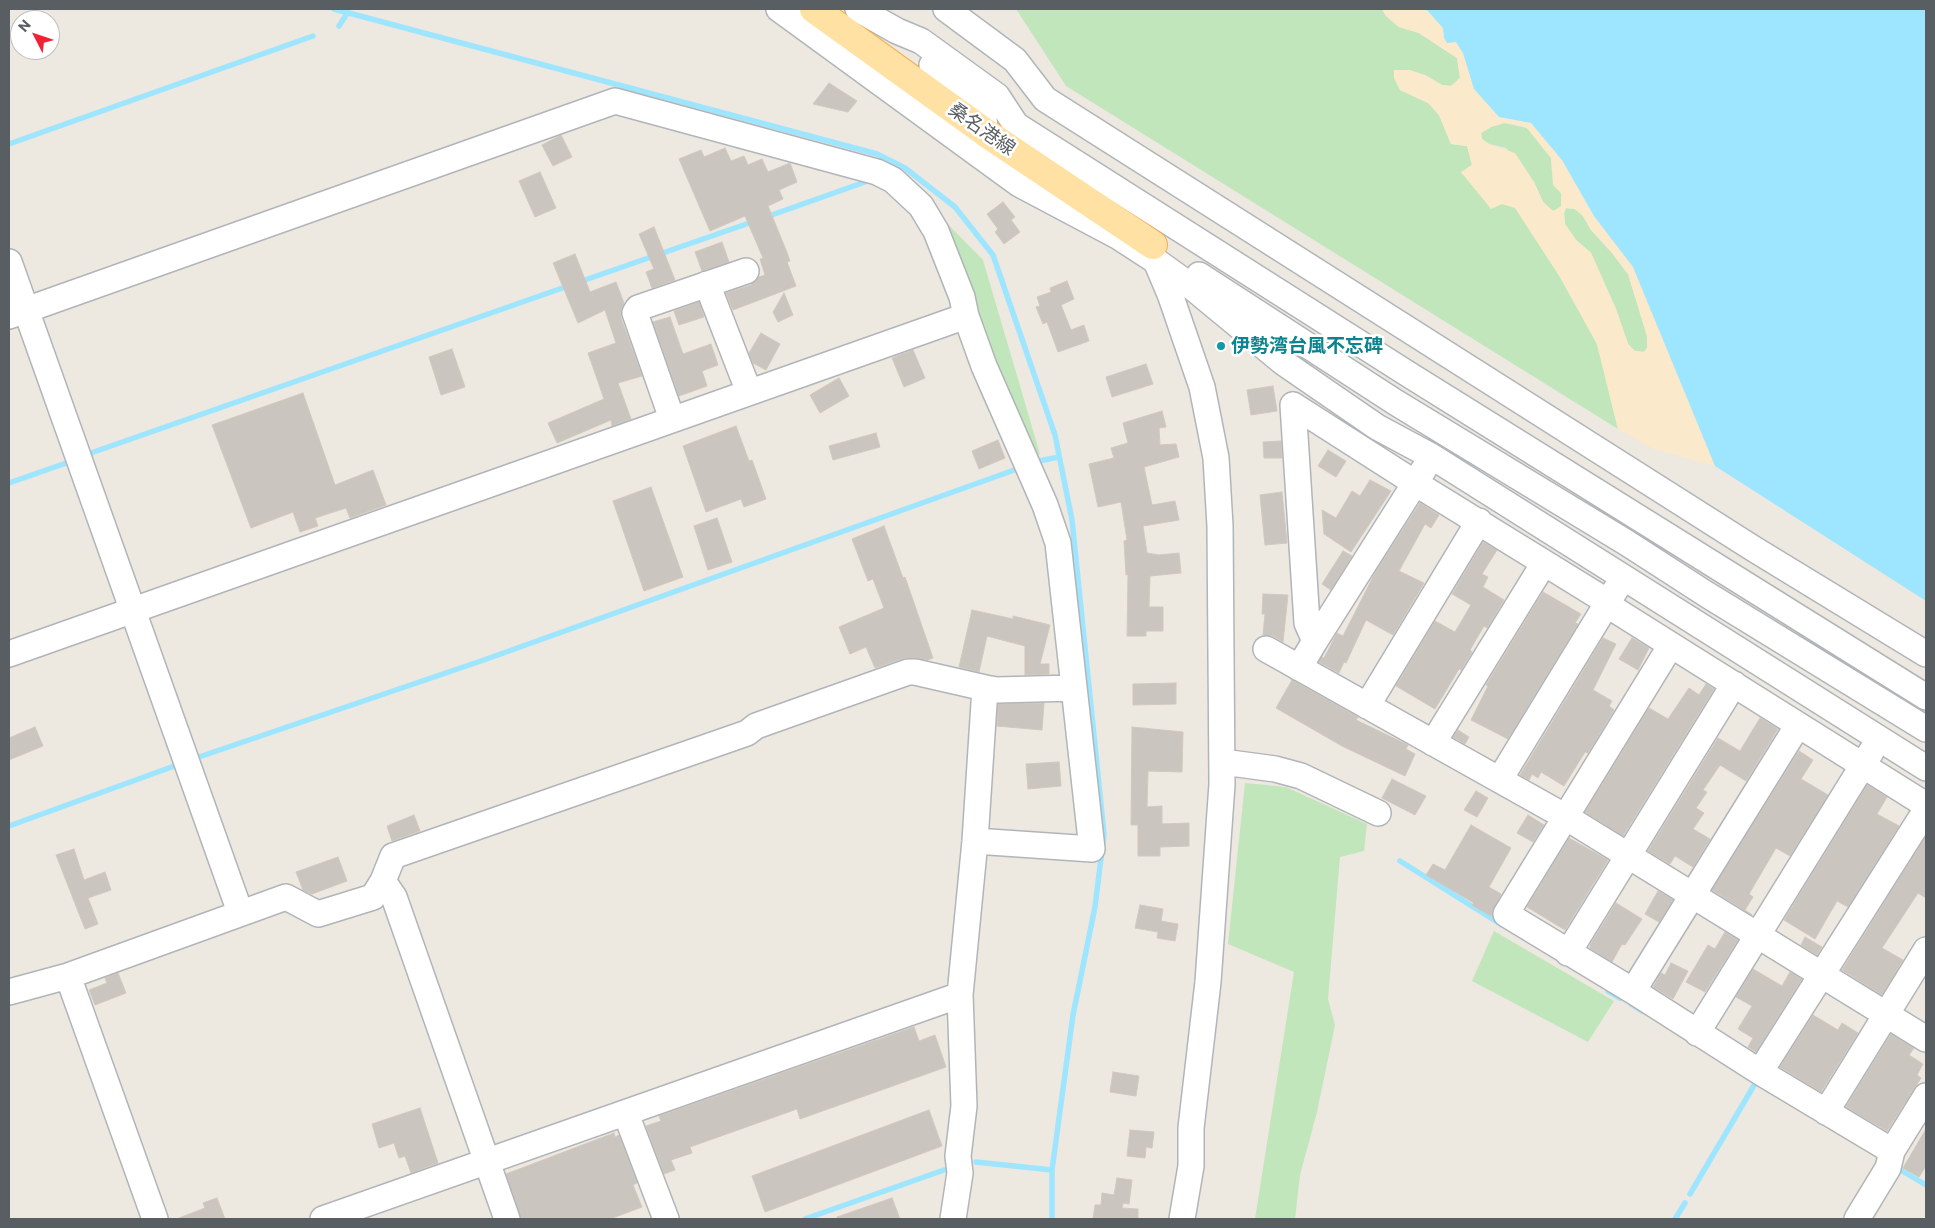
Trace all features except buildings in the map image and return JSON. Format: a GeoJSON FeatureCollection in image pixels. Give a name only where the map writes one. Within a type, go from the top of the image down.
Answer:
{"type":"FeatureCollection","features":[{"type":"Feature","properties":{"kind":"main road","name":"桑名港線"},"geometry":{"type":"LineString","coordinates":[[814,9],[1155,253]]}},
{"type":"Feature","properties":{"kind":"street"},"geometry":{"type":"LineString","coordinates":[[779,9],[1019,184],[1119,237],[1155,253],[1926,729]]}},
{"type":"Feature","properties":{"kind":"street"},"geometry":{"type":"LineString","coordinates":[[858,9],[897,31],[921,41],[997,96],[1016,125],[1400,369],[1926,698]]}},
{"type":"Feature","properties":{"kind":"street"},"geometry":{"type":"LineString","coordinates":[[946,9],[1015,60],[1046,100],[1737,538],[1926,654]]}},
{"type":"Feature","properties":{"kind":"street"},"geometry":{"type":"LineString","coordinates":[[897,31],[983,113],[986,133]]}},
{"type":"Feature","properties":{"kind":"street"},"geometry":{"type":"LineString","coordinates":[[17,313],[615,101],[877,172],[893,180],[921,206],[936,231],[962,297],[966,316],[984,366],[1045,505],[1058,542],[1092,849],[975,841]]}},
{"type":"Feature","properties":{"kind":"street"},"geometry":{"type":"LineString","coordinates":[[1155,253],[1192,287],[1284,363],[1377,427],[1431,456],[1926,768]]}},
{"type":"Feature","properties":{"kind":"street"},"geometry":{"type":"LineString","coordinates":[[1155,253],[1202,387],[1216,458],[1222,600],[1223,762],[1208,972],[1190,1128],[1191,1219]]}},
{"type":"Feature","properties":{"kind":"street"},"geometry":{"type":"LineString","coordinates":[[9,262],[17,313],[133,611],[240,912]]}},
{"type":"Feature","properties":{"kind":"street"},"geometry":{"type":"LineString","coordinates":[[672,419],[635,313],[638,308],[746,271]]}},
{"type":"Feature","properties":{"kind":"street"},"geometry":{"type":"LineString","coordinates":[[707,284],[749,392]]}},
{"type":"Feature","properties":{"kind":"street"},"geometry":{"type":"LineString","coordinates":[[9,654],[966,316]]}},
{"type":"Feature","properties":{"kind":"street"},"geometry":{"type":"LineString","coordinates":[[1315,641],[1307,623],[1293,405],[1926,805]]}},
{"type":"Feature","properties":{"kind":"street"},"geometry":{"type":"LineString","coordinates":[[1299,668],[1431,456]]}},
{"type":"Feature","properties":{"kind":"street"},"geometry":{"type":"LineString","coordinates":[[1366,706],[1479,522]]}},
{"type":"Feature","properties":{"kind":"street"},"geometry":{"type":"LineString","coordinates":[[1433,743],[1544,563]]}},
{"type":"Feature","properties":{"kind":"street"},"geometry":{"type":"LineString","coordinates":[[1500,779],[1623,578]]}},
{"type":"Feature","properties":{"kind":"street"},"geometry":{"type":"LineString","coordinates":[[1671,645],[1564,816],[1506,914],[1633,991],[1760,1072],[1892,1151]]}},
{"type":"Feature","properties":{"kind":"street"},"geometry":{"type":"LineString","coordinates":[[1266,649],[1564,816],[1926,1039]]}},
{"type":"Feature","properties":{"kind":"street"},"geometry":{"type":"LineString","coordinates":[[9,992],[68,976],[240,912],[286,897],[318,914],[374,897],[393,856],[747,734],[756,726],[908,672],[997,690],[1074,688]]}},
{"type":"Feature","properties":{"kind":"street"},"geometry":{"type":"LineString","coordinates":[[1568,953],[1734,684]]}},
{"type":"Feature","properties":{"kind":"street"},"geometry":{"type":"LineString","coordinates":[[953,1219],[960,1173],[958,1156],[964,1106],[960,996],[975,841],[985,688]]}},
{"type":"Feature","properties":{"kind":"street"},"geometry":{"type":"LineString","coordinates":[[1633,991],[1798,725]]}},
{"type":"Feature","properties":{"kind":"street"},"geometry":{"type":"LineString","coordinates":[[1697,1033],[1880,739]]}},
{"type":"Feature","properties":{"kind":"street"},"geometry":{"type":"LineString","coordinates":[[1223,762],[1275,769],[1301,776],[1378,813]]}},
{"type":"Feature","properties":{"kind":"street"},"geometry":{"type":"LineString","coordinates":[[1760,1072],[1926,810]]}},
{"type":"Feature","properties":{"kind":"street"},"geometry":{"type":"LineString","coordinates":[[383,881],[394,897],[507,1219]]}},
{"type":"Feature","properties":{"kind":"street"},"geometry":{"type":"LineString","coordinates":[[1826,1112],[1926,950]]}},
{"type":"Feature","properties":{"kind":"street"},"geometry":{"type":"LineString","coordinates":[[68,976],[155,1219]]}},
{"type":"Feature","properties":{"kind":"street"},"geometry":{"type":"LineString","coordinates":[[323,1219],[960,996]]}},
{"type":"Feature","properties":{"kind":"street"},"geometry":{"type":"LineString","coordinates":[[1858,1219],[1888,1168],[1892,1151],[1926,1096]]}},
{"type":"Feature","properties":{"kind":"street"},"geometry":{"type":"LineString","coordinates":[[626,1114],[666,1219]]}},
{"type":"Feature","properties":{"kind":"street"},"geometry":{"type":"LineString","coordinates":[[1168,1219],[1191,1166]]}},
{"type":"Feature","properties":{"kind":"street"},"geometry":{"type":"LineString","coordinates":[[1182,1219],[1191,1166]]}},
{"type":"Feature","properties":{"kind":"green space"},"geometry":{"type":"Polygon","coordinates":[[[1016,9],[1382,9],[1386,16],[1399,27],[1419,33],[1457,58],[1460,78],[1451,86],[1442,85],[1425,75],[1400,90],[1428,103],[1439,115],[1451,144],[1467,146],[1472,165],[1461,173],[1502,204],[1515,207],[1560,277],[1597,344],[1618,429],[1066,86],[1016,9]]]}},
{"type":"Feature","properties":{"kind":"green space"},"geometry":{"type":"Polygon","coordinates":[[[1504,123],[1527,128],[1551,158],[1552,170],[1561,193],[1561,206],[1554,211],[1543,202],[1534,182],[1506,148],[1489,144],[1482,139],[1481,133],[1491,127],[1504,123]]]}},
{"type":"Feature","properties":{"kind":"green space"},"geometry":{"type":"Polygon","coordinates":[[[931,207],[983,260],[1040,454],[1031,458],[931,207]]]}},
{"type":"Feature","properties":{"kind":"green space"},"geometry":{"type":"Polygon","coordinates":[[[1566,208],[1575,209],[1583,216],[1591,230],[1628,274],[1647,336],[1647,348],[1644,352],[1635,351],[1628,344],[1616,309],[1591,253],[1576,240],[1565,224],[1564,213],[1566,208]]]}},
{"type":"Feature","properties":{"kind":"green space"},"geometry":{"type":"Polygon","coordinates":[[[1245,783],[1286,787],[1367,824],[1364,851],[1340,857],[1328,999],[1335,1025],[1317,1112],[1300,1175],[1295,1219],[1255,1219],[1294,972],[1228,944],[1245,783]]]}},
{"type":"Feature","properties":{"kind":"green space"},"geometry":{"type":"Polygon","coordinates":[[[1494,931],[1614,1001],[1588,1042],[1472,981],[1494,931]]]}},
{"type":"Feature","properties":{"kind":"sand"},"geometry":{"type":"Polygon","coordinates":[[[1382,9],[1426,9],[1443,28],[1444,38],[1456,42],[1463,53],[1474,89],[1499,117],[1531,123],[1562,160],[1594,216],[1633,267],[1715,466],[1654,449],[1618,429],[1597,344],[1560,277],[1515,208],[1502,204],[1491,209],[1461,172],[1472,165],[1467,146],[1451,144],[1439,115],[1428,103],[1400,90],[1394,78],[1394,70],[1410,70],[1425,75],[1442,85],[1451,86],[1460,78],[1457,58],[1419,33],[1399,27],[1386,16],[1382,9]],[[1504,123],[1491,127],[1481,133],[1482,139],[1489,144],[1515,153],[1534,182],[1543,202],[1553,211],[1561,207],[1561,193],[1553,185],[1551,158],[1527,128],[1513,123],[1504,123]],[[1566,208],[1564,213],[1565,224],[1576,240],[1591,253],[1616,309],[1628,344],[1635,351],[1644,352],[1647,348],[1647,336],[1628,274],[1591,230],[1583,216],[1575,209],[1566,208]]]}},
{"type":"Feature","properties":{"kind":"water"},"geometry":{"type":"Polygon","coordinates":[[[1426,9],[1926,9],[1926,601],[1715,466],[1633,267],[1594,216],[1562,160],[1531,123],[1499,117],[1474,89],[1463,53],[1456,42],[1447,43],[1444,38],[1443,28],[1426,9]]]}},
{"type":"Feature","properties":{"kind":"waterway"},"geometry":{"type":"LineString","coordinates":[[334,9],[877,154],[905,168],[955,207],[993,255],[1055,435],[1072,520],[1104,834],[1095,907],[1073,1015],[1052,1170],[1052,1219]]}},
{"type":"Feature","properties":{"kind":"waterway"},"geometry":{"type":"LineString","coordinates":[[339,26],[348,12]]}},
{"type":"Feature","properties":{"kind":"waterway"},"geometry":{"type":"LineString","coordinates":[[9,144],[313,36]]}},
{"type":"Feature","properties":{"kind":"waterway"},"geometry":{"type":"LineString","coordinates":[[766,217],[865,182]]}},
{"type":"Feature","properties":{"kind":"waterway"},"geometry":{"type":"LineString","coordinates":[[579,282],[755,221]]}},
{"type":"Feature","properties":{"kind":"waterway"},"geometry":{"type":"LineString","coordinates":[[88,454],[571,285]]}},
{"type":"Feature","properties":{"kind":"waterway"},"geometry":{"type":"LineString","coordinates":[[1034,462],[1059,457]]}},
{"type":"Feature","properties":{"kind":"waterway"},"geometry":{"type":"LineString","coordinates":[[9,483],[69,462]]}},
{"type":"Feature","properties":{"kind":"waterway"},"geometry":{"type":"LineString","coordinates":[[196,758],[481,661],[1017,469]]}},
{"type":"Feature","properties":{"kind":"waterway"},"geometry":{"type":"LineString","coordinates":[[9,826],[177,765]]}},
{"type":"Feature","properties":{"kind":"waterway"},"geometry":{"type":"LineString","coordinates":[[1400,861],[1502,925]]}},
{"type":"Feature","properties":{"kind":"waterway"},"geometry":{"type":"LineString","coordinates":[[1608,991],[1620,998]]}},
{"type":"Feature","properties":{"kind":"waterway"},"geometry":{"type":"LineString","coordinates":[[1631,1004],[1642,1011]]}},
{"type":"Feature","properties":{"kind":"waterway"},"geometry":{"type":"LineString","coordinates":[[1690,1194],[1756,1082]]}},
{"type":"Feature","properties":{"kind":"waterway"},"geometry":{"type":"LineString","coordinates":[[976,1162],[1052,1170]]}},
{"type":"Feature","properties":{"kind":"waterway"},"geometry":{"type":"LineString","coordinates":[[1899,1169],[1926,1185]]}},
{"type":"Feature","properties":{"kind":"waterway"},"geometry":{"type":"LineString","coordinates":[[805,1219],[944,1170]]}},
{"type":"Feature","properties":{"kind":"waterway"},"geometry":{"type":"LineString","coordinates":[[1675,1219],[1685,1203]]}},
{"type":"Feature","properties":{"kind":"place","name":"伊勢湾台風不忘碑"},"geometry":{"type":"Point","coordinates":[1221,346]}}]}
